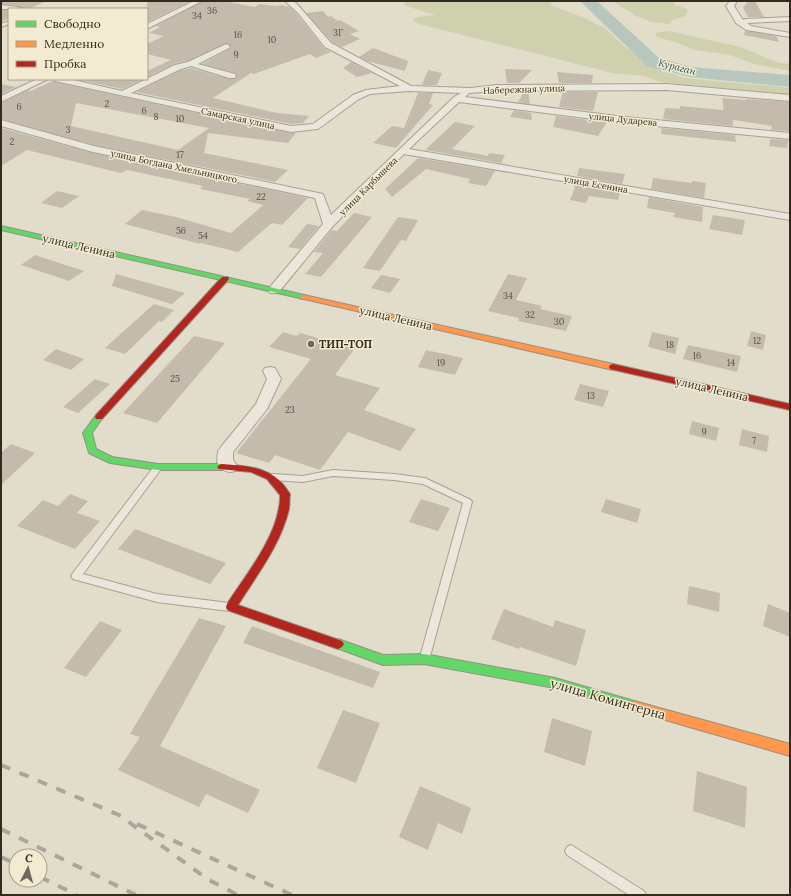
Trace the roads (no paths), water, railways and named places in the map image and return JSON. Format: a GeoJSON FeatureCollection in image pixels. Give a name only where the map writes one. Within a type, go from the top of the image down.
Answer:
{"type":"FeatureCollection","features":[{"type":"Feature","properties":{"kind":"street"},"geometry":{"type":"LineString","coordinates":[[149,25],[199,1]]}},
{"type":"Feature","properties":{"kind":"street","name":"Набережная улица"},"geometry":{"type":"LineString","coordinates":[[288,1],[301,11],[328,45],[409,88],[471,91],[497,88],[666,87],[790,98]]}},
{"type":"Feature","properties":{"kind":"street"},"geometry":{"type":"LineString","coordinates":[[734,1],[730,6],[739,21],[749,28],[790,35]]}},
{"type":"Feature","properties":{"kind":"street"},"geometry":{"type":"LineString","coordinates":[[739,21],[790,19]]}},
{"type":"Feature","properties":{"kind":"street"},"geometry":{"type":"LineString","coordinates":[[123,94],[178,67],[191,64],[226,46]]}},
{"type":"Feature","properties":{"kind":"street"},"geometry":{"type":"LineString","coordinates":[[191,64],[232,76]]}},
{"type":"Feature","properties":{"kind":"street"},"geometry":{"type":"LineString","coordinates":[[1,99],[42,80]]}},
{"type":"Feature","properties":{"kind":"street","name":"Самарская улица"},"geometry":{"type":"LineString","coordinates":[[62,80],[291,129],[315,127],[356,97],[370,92],[409,88]]}},
{"type":"Feature","properties":{"kind":"street","name":"улица Карбышева"},"geometry":{"type":"LineString","coordinates":[[274,290],[329,224],[402,151],[457,99],[471,91]]}},
{"type":"Feature","properties":{"kind":"street","name":"улица Дударева"},"geometry":{"type":"LineString","coordinates":[[457,99],[625,120],[790,136]]}},
{"type":"Feature","properties":{"kind":"street","name":"улица Богдана Хмельницкого"},"geometry":{"type":"LineString","coordinates":[[1,123],[93,149],[320,196],[329,224]]}},
{"type":"Feature","properties":{"kind":"street","name":"улица Есенина"},"geometry":{"type":"LineString","coordinates":[[402,151],[790,218]]}},
{"type":"Feature","properties":{"kind":"street","name":"улица Ленина"},"geometry":{"type":"LineString","coordinates":[[1,228],[790,407]]}},
{"type":"Feature","properties":{"kind":"street"},"geometry":{"type":"LineString","coordinates":[[225,280],[103,411],[87,433],[92,451],[110,460],[158,467],[189,466],[252,469],[270,477],[285,494],[283,511],[255,570],[231,607]]}},
{"type":"Feature","properties":{"kind":"street"},"geometry":{"type":"LineString","coordinates":[[230,467],[225,462],[226,452],[262,406],[274,379],[270,371]]}},
{"type":"Feature","properties":{"kind":"street","name":"улица Коминтерна"},"geometry":{"type":"LineString","coordinates":[[231,607],[383,660],[424,659],[555,683],[790,750]]}},
{"type":"Feature","properties":{"kind":"lane"},"geometry":{"type":"LineString","coordinates":[[158,467],[76,576],[157,598],[231,607]]}},
{"type":"Feature","properties":{"kind":"lane"},"geometry":{"type":"LineString","coordinates":[[270,477],[303,479],[333,473],[394,477],[425,481],[468,502],[424,659]]}},
{"type":"Feature","properties":{"kind":"lane"},"geometry":{"type":"LineString","coordinates":[[571,851],[640,895]]}},
{"type":"Feature","properties":{"kind":"waterway","name":"Кураган"},"geometry":{"type":"LineString","coordinates":[[588,1],[653,62],[690,72],[790,81]]}},
{"type":"Feature","properties":{"kind":"railway"},"geometry":{"type":"LineString","coordinates":[[1,765],[119,815],[209,880],[238,895]]}},
{"type":"Feature","properties":{"kind":"railway"},"geometry":{"type":"LineString","coordinates":[[137,824],[292,895]]}},
{"type":"Feature","properties":{"kind":"railway"},"geometry":{"type":"LineString","coordinates":[[1,829],[136,895]]}},
{"type":"Feature","properties":{"kind":"railway"},"geometry":{"type":"LineString","coordinates":[[1,857],[8,860]]}},
{"type":"Feature","properties":{"kind":"railway"},"geometry":{"type":"LineString","coordinates":[[48,881],[77,895]]}},
{"type":"Feature","properties":{"kind":"place","name":"ТИП-ТОП"},"geometry":{"type":"Point","coordinates":[311,344]}}]}
